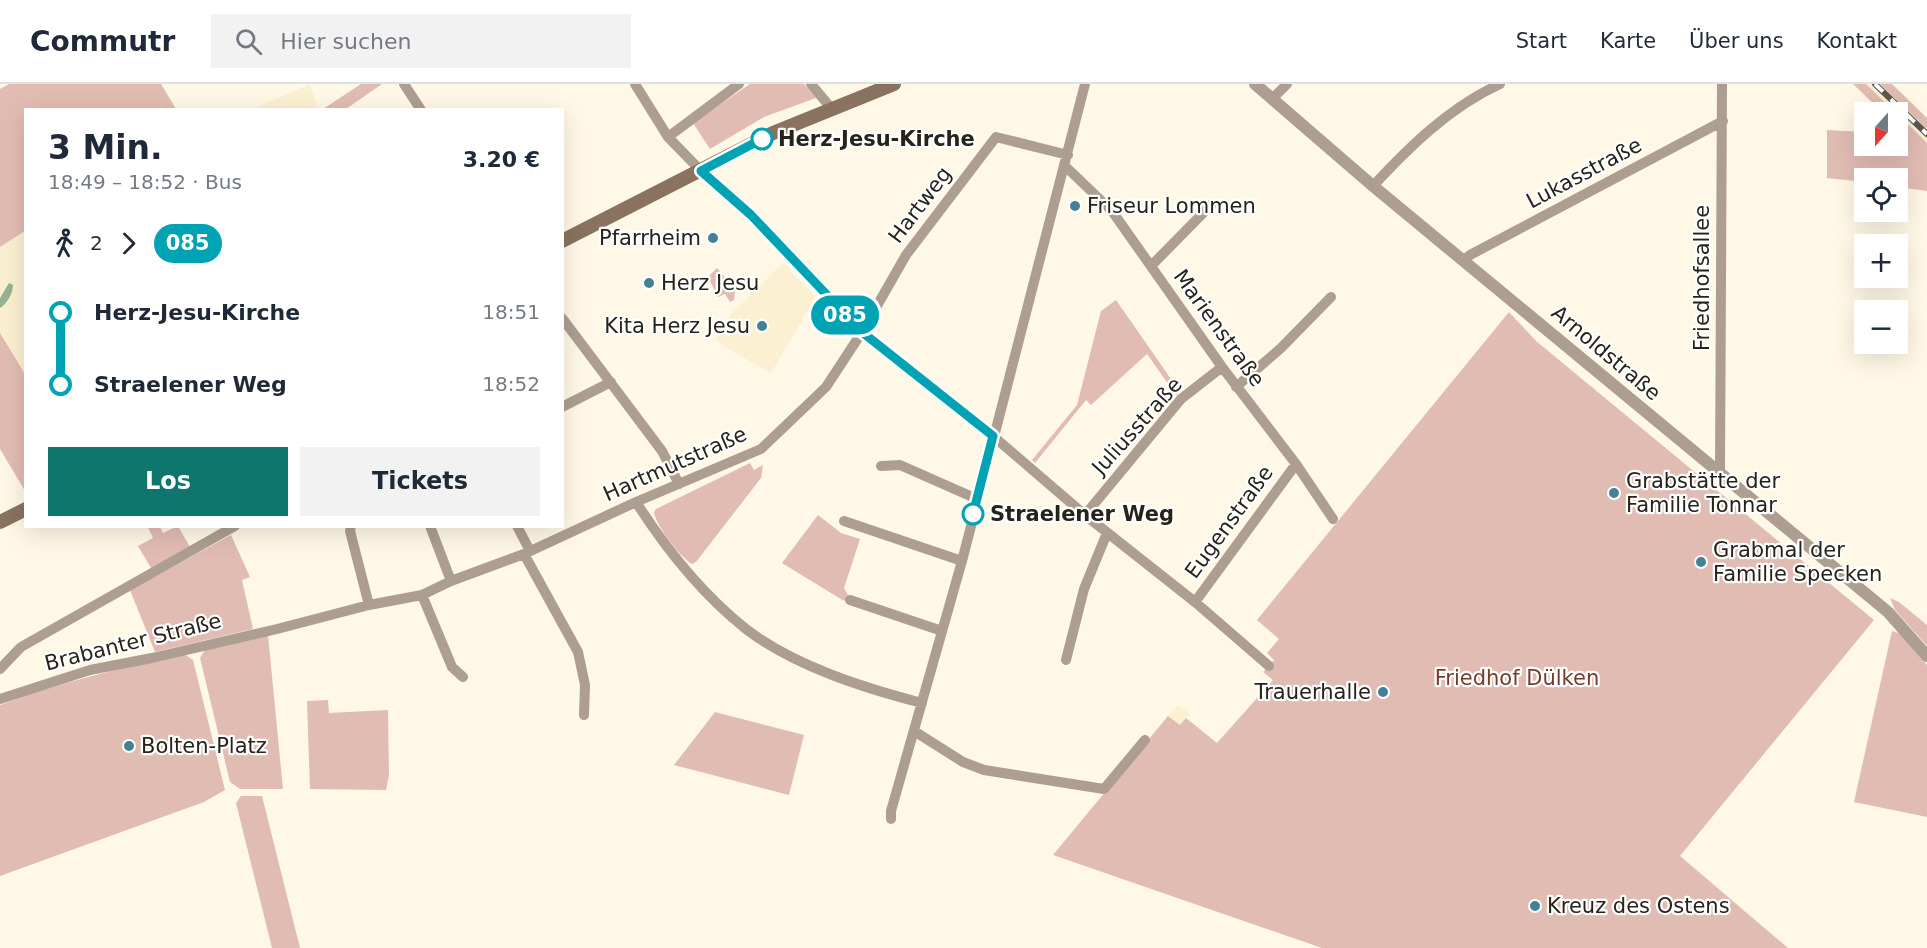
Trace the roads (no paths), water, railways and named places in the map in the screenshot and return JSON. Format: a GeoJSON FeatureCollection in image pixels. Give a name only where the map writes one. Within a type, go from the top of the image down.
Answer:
{"type":"FeatureCollection","features":[{"type":"Feature","properties":{"kind":"main road"},"geometry":{"type":"LineString","coordinates":[[564,241],[773,133],[894,84]]}},
{"type":"Feature","properties":{"kind":"main road"},"geometry":{"type":"LineString","coordinates":[[0,522],[24,510]]}},
{"type":"Feature","properties":{"kind":"street"},"geometry":{"type":"LineString","coordinates":[[404,84],[421,108]]}},
{"type":"Feature","properties":{"kind":"street"},"geometry":{"type":"LineString","coordinates":[[634,84],[669,137],[701,171],[751,215],[862,332],[993,436],[1269,666]]}},
{"type":"Feature","properties":{"kind":"street"},"geometry":{"type":"LineString","coordinates":[[669,137],[739,84]]}},
{"type":"Feature","properties":{"kind":"street"},"geometry":{"type":"LineString","coordinates":[[811,84],[831,108]]}},
{"type":"Feature","properties":{"kind":"street"},"geometry":{"type":"LineString","coordinates":[[891,819],[891,811],[962,561],[1085,84]]}},
{"type":"Feature","properties":{"kind":"street","name":"Arnoldstraße"},"geometry":{"type":"LineString","coordinates":[[1255,84],[1373,186],[1888,612],[1927,656]]}},
{"type":"Feature","properties":{"kind":"street"},"geometry":{"type":"LineString","coordinates":[[1272,99],[1287,84]]}},
{"type":"Feature","properties":{"kind":"street"},"geometry":{"type":"LineString","coordinates":[[1373,186],[1424,133],[1478,94],[1500,84]]}},
{"type":"Feature","properties":{"kind":"street","name":"Friedhofsallee"},"geometry":{"type":"LineString","coordinates":[[1720,472],[1722,84]]}},
{"type":"Feature","properties":{"kind":"street","name":"Lukasstraße"},"geometry":{"type":"LineString","coordinates":[[1464,260],[1723,121]]}},
{"type":"Feature","properties":{"kind":"street","name":"Hartweg"},"geometry":{"type":"LineString","coordinates":[[862,332],[906,255],[996,137],[1068,155]]}},
{"type":"Feature","properties":{"kind":"street","name":"Marienstraße"},"geometry":{"type":"LineString","coordinates":[[1065,166],[1112,211],[1236,387],[1296,464],[1333,519]]}},
{"type":"Feature","properties":{"kind":"street"},"geometry":{"type":"LineString","coordinates":[[1151,266],[1212,204]]}},
{"type":"Feature","properties":{"kind":"street"},"geometry":{"type":"LineString","coordinates":[[1236,387],[1281,348],[1331,297]]}},
{"type":"Feature","properties":{"kind":"street"},"geometry":{"type":"LineString","coordinates":[[564,321],[662,451],[679,484]]}},
{"type":"Feature","properties":{"kind":"street","name":"Hartmutstraße"},"geometry":{"type":"LineString","coordinates":[[277,629],[369,605],[422,595],[451,581],[527,553],[760,448],[826,387],[862,332]]}},
{"type":"Feature","properties":{"kind":"street","name":"Juliusstraße"},"geometry":{"type":"LineString","coordinates":[[1085,515],[1181,399],[1222,367]]}},
{"type":"Feature","properties":{"kind":"street"},"geometry":{"type":"LineString","coordinates":[[564,406],[611,382]]}},
{"type":"Feature","properties":{"kind":"street","name":"Eugenstraße"},"geometry":{"type":"LineString","coordinates":[[1195,602],[1296,464]]}},
{"type":"Feature","properties":{"kind":"street"},"geometry":{"type":"LineString","coordinates":[[881,466],[900,465],[977,499]]}},
{"type":"Feature","properties":{"kind":"street"},"geometry":{"type":"LineString","coordinates":[[636,502],[657,534],[691,576],[717,604],[747,630],[808,665],[861,686],[922,703]]}},
{"type":"Feature","properties":{"kind":"street"},"geometry":{"type":"LineString","coordinates":[[844,521],[962,561]]}},
{"type":"Feature","properties":{"kind":"street","name":"Brabanter Straße"},"geometry":{"type":"LineString","coordinates":[[0,669],[21,647],[231,528]]}},
{"type":"Feature","properties":{"kind":"street"},"geometry":{"type":"LineString","coordinates":[[351,528],[369,605]]}},
{"type":"Feature","properties":{"kind":"street"},"geometry":{"type":"LineString","coordinates":[[431,528],[451,581]]}},
{"type":"Feature","properties":{"kind":"street"},"geometry":{"type":"LineString","coordinates":[[519,528],[527,553],[578,652],[585,685],[584,715]]}},
{"type":"Feature","properties":{"kind":"street"},"geometry":{"type":"LineString","coordinates":[[1066,660],[1084,589],[1107,533]]}},
{"type":"Feature","properties":{"kind":"street"},"geometry":{"type":"LineString","coordinates":[[422,595],[452,667],[463,677]]}},
{"type":"Feature","properties":{"kind":"street"},"geometry":{"type":"LineString","coordinates":[[850,600],[942,631]]}},
{"type":"Feature","properties":{"kind":"street","name":"Brabanter Straße"},"geometry":{"type":"LineString","coordinates":[[0,699],[90,670],[277,629]]}},
{"type":"Feature","properties":{"kind":"street"},"geometry":{"type":"LineString","coordinates":[[914,731],[963,762],[984,770],[1104,789],[1145,740]]}},
{"type":"Feature","properties":{"kind":"railway"},"geometry":{"type":"LineString","coordinates":[[1875,84],[1927,134]]}},
{"type":"Feature","properties":{"kind":"place","name":"Herz-Jesu-Kirche"},"geometry":{"type":"Point","coordinates":[762,139]}},
{"type":"Feature","properties":{"kind":"place","name":"Friseur Lommen"},"geometry":{"type":"Point","coordinates":[1075,206]}},
{"type":"Feature","properties":{"kind":"place","name":"Pfarrheim"},"geometry":{"type":"Point","coordinates":[713,238]}},
{"type":"Feature","properties":{"kind":"place","name":"Herz Jesu"},"geometry":{"type":"Point","coordinates":[649,283]}},
{"type":"Feature","properties":{"kind":"place","name":"Kita Herz Jesu"},"geometry":{"type":"Point","coordinates":[762,326]}},
{"type":"Feature","properties":{"kind":"place","name":"Grabstätte der Familie Tonnar"},"geometry":{"type":"Point","coordinates":[1614,493]}},
{"type":"Feature","properties":{"kind":"place","name":"Straelener Weg"},"geometry":{"type":"Point","coordinates":[973,514]}},
{"type":"Feature","properties":{"kind":"place","name":"Grabmal der Familie Specken"},"geometry":{"type":"Point","coordinates":[1701,562]}},
{"type":"Feature","properties":{"kind":"place","name":"Trauerhalle"},"geometry":{"type":"Point","coordinates":[1383,692]}},
{"type":"Feature","properties":{"kind":"place","name":"Bolten-Platz"},"geometry":{"type":"Point","coordinates":[129,746]}},
{"type":"Feature","properties":{"kind":"place","name":"Kreuz des Ostens"},"geometry":{"type":"Point","coordinates":[1535,906]}},
{"type":"Feature","properties":{"kind":"park label","name":"Friedhof Dülken"},"geometry":{"type":"Point","coordinates":[1517,678]}}]}
